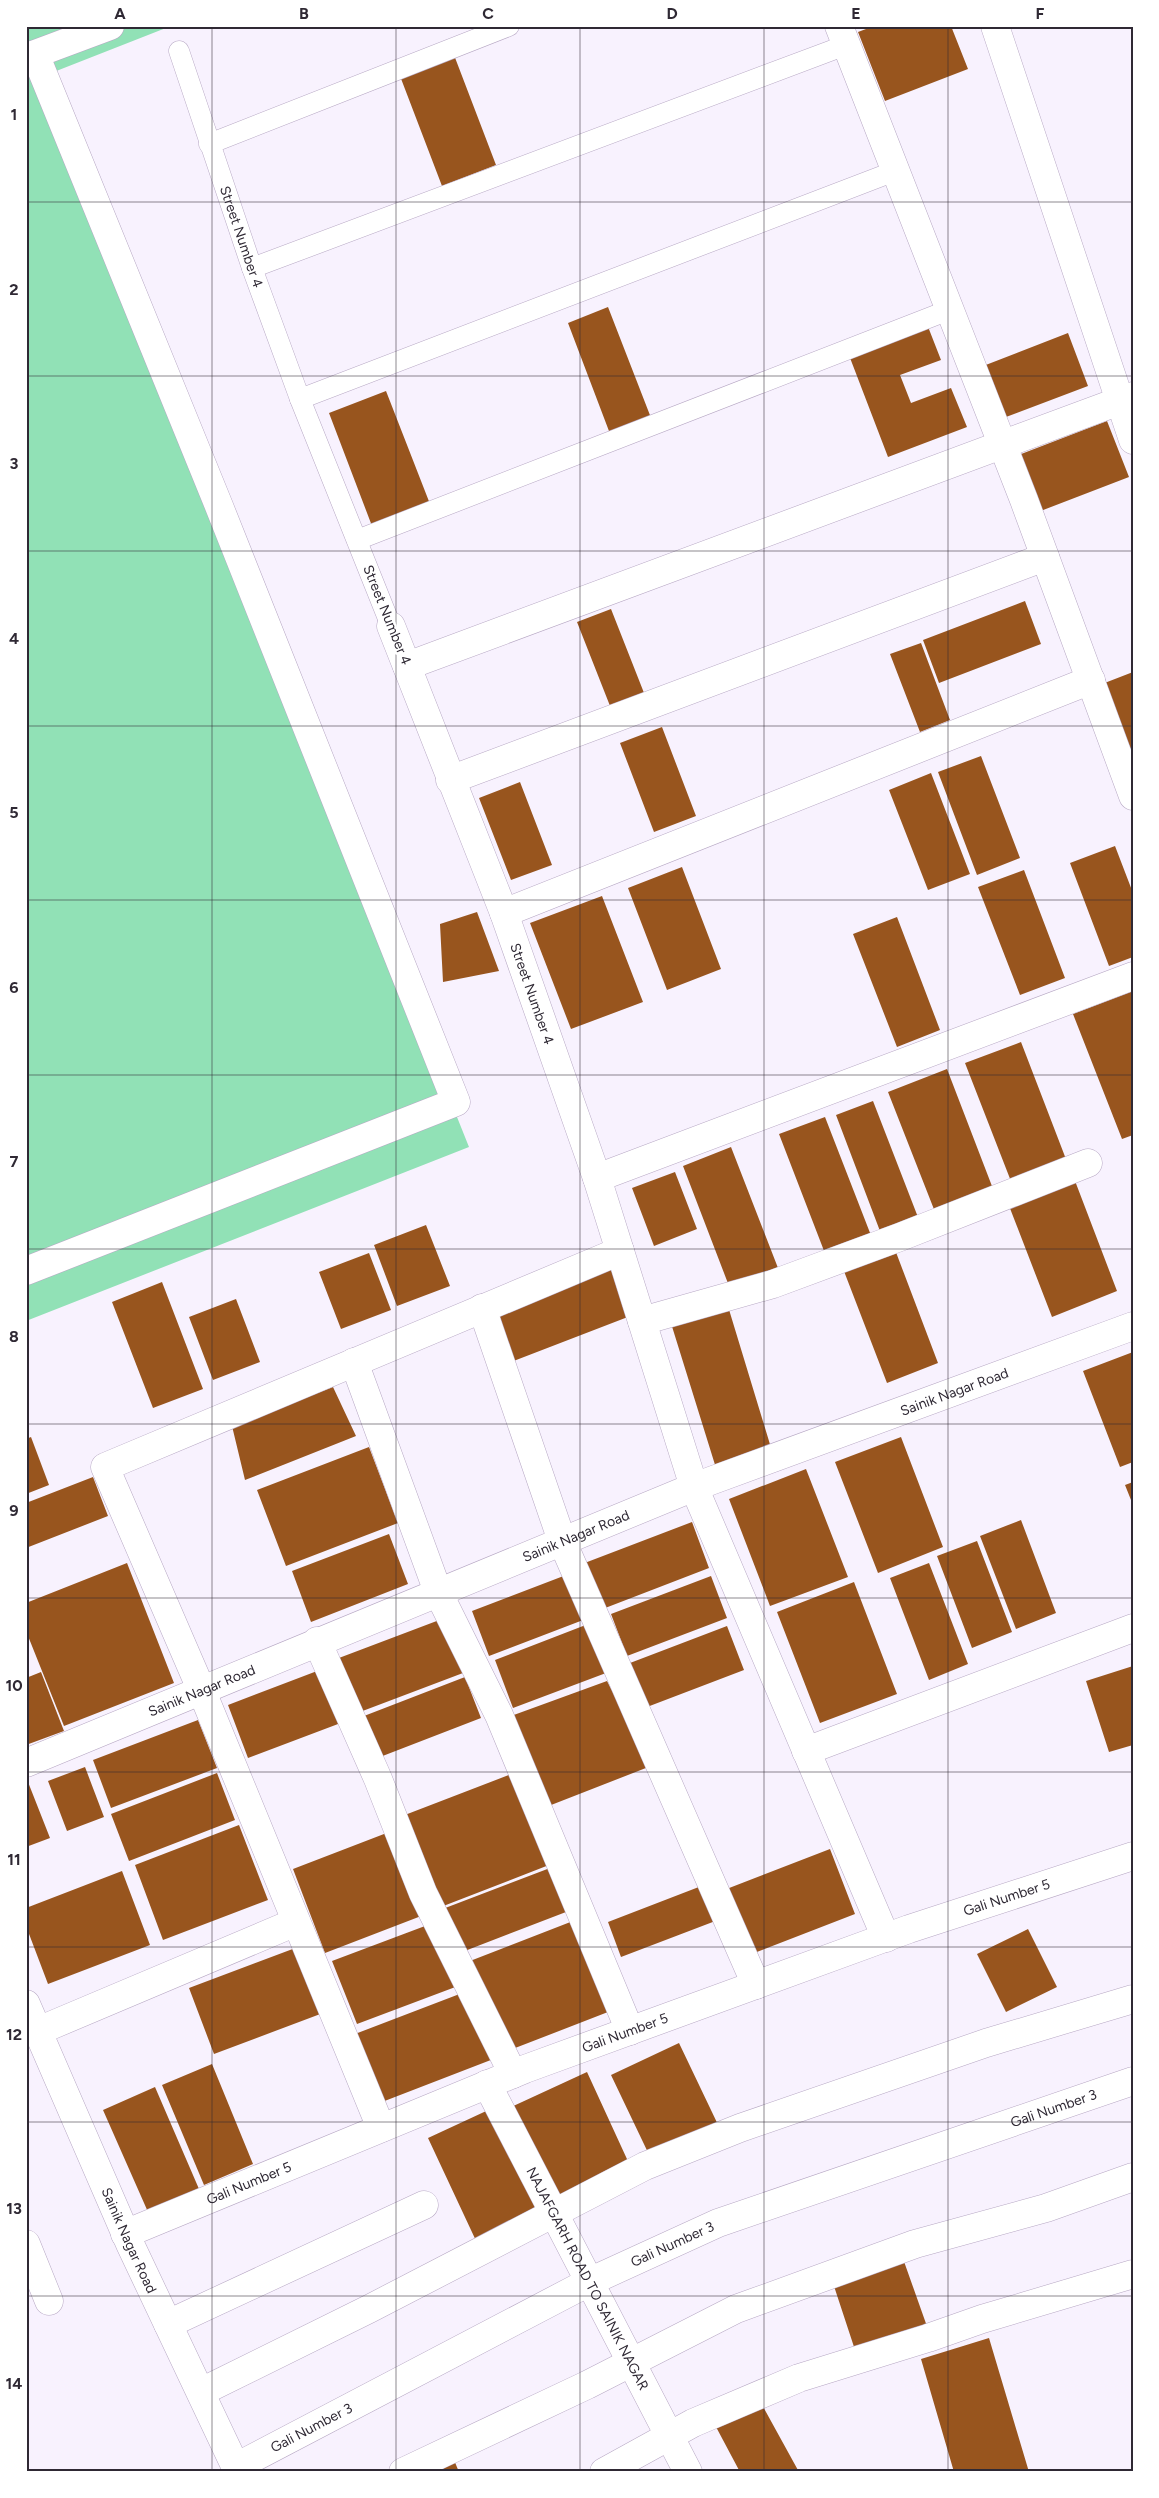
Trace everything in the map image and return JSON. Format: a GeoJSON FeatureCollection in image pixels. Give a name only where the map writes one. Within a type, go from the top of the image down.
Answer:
{"type":"FeatureCollection","features":[{"type":"Feature","properties":{"kind":"street"},"geometry":{"type":"LineString","coordinates":[[26,1271],[456,1102],[212,489],[35,54],[110,26]]}},
{"type":"Feature","properties":{"kind":"street"},"geometry":{"type":"LineString","coordinates":[[995,26],[1126,398],[1133,440]]}},
{"type":"Feature","properties":{"kind":"street"},"geometry":{"type":"LineString","coordinates":[[842,36],[1002,444],[1133,796]]}},
{"type":"Feature","properties":{"kind":"street"},"geometry":{"type":"LineString","coordinates":[[407,666],[1126,398]]}},
{"type":"Feature","properties":{"kind":"street"},"geometry":{"type":"LineString","coordinates":[[450,780],[1045,557]]}},
{"type":"Feature","properties":{"kind":"street","name":"Street Number 4"},"geometry":{"type":"LineString","coordinates":[[391,626],[450,780],[504,913],[597,1178],[694,1487],[886,1938]]}},
{"type":"Feature","properties":{"kind":"street"},"geometry":{"type":"LineString","coordinates":[[504,913],[1090,680]]}},
{"type":"Feature","properties":{"kind":"street"},"geometry":{"type":"LineString","coordinates":[[597,1178],[1133,976]]}},
{"type":"Feature","properties":{"kind":"street"},"geometry":{"type":"LineString","coordinates":[[642,1320],[773,1284],[900,1237],[1088,1163]]}},
{"type":"Feature","properties":{"kind":"street"},"geometry":{"type":"LineString","coordinates":[[381,2128],[201,1689],[105,1467],[620,1251]]}},
{"type":"Feature","properties":{"kind":"street"},"geometry":{"type":"LineString","coordinates":[[482,1308],[562,1541],[756,1985]]}},
{"type":"Feature","properties":{"kind":"street","name":"Sainik Nagar Road"},"geometry":{"type":"LineString","coordinates":[[26,1763],[201,1689],[694,1487],[1133,1326]]}},
{"type":"Feature","properties":{"kind":"street"},"geometry":{"type":"LineString","coordinates":[[354,1362],[438,1592],[499,1715],[630,2031]]}},
{"type":"Feature","properties":{"kind":"street"},"geometry":{"type":"LineString","coordinates":[[806,1751],[1133,1628]]}},
{"type":"Feature","properties":{"kind":"street"},"geometry":{"type":"LineString","coordinates":[[318,1641],[378,1779],[423,1894],[513,2074]]}},
{"type":"Feature","properties":{"kind":"street","name":"Gali Number 5"},"geometry":{"type":"LineString","coordinates":[[125,2234],[513,2074],[886,1938],[1133,1856]]}},
{"type":"Feature","properties":{"kind":"street"},"geometry":{"type":"LineString","coordinates":[[38,2031],[296,1922]]}},
{"type":"Feature","properties":{"kind":"street"},"geometry":{"type":"LineString","coordinates":[[201,2392],[369,2309],[645,2166],[740,2128],[986,2044],[1133,1999]]}},
{"type":"Feature","properties":{"kind":"street","name":"Sainik Nagar Road"},"geometry":{"type":"LineString","coordinates":[[26,2004],[125,2234],[237,2470]]}},
{"type":"Feature","properties":{"kind":"street","name":"Gali Number 3"},"geometry":{"type":"LineString","coordinates":[[237,2470],[590,2282],[718,2223],[1133,2081]]}},
{"type":"Feature","properties":{"kind":"street","name":"NAJAFGARH ROAD TO SAINIK NAGAR"},"geometry":{"type":"LineString","coordinates":[[487,2084],[688,2472]]}},
{"type":"Feature","properties":{"kind":"street"},"geometry":{"type":"LineString","coordinates":[[403,2472],[631,2363],[736,2309],[916,2244],[1046,2208],[1133,2177]]}},
{"type":"Feature","properties":{"kind":"street"},"geometry":{"type":"LineString","coordinates":[[168,2324],[424,2205]]}},
{"type":"Feature","properties":{"kind":"street"},"geometry":{"type":"LineString","coordinates":[[26,2244],[49,2301]]}},
{"type":"Feature","properties":{"kind":"street"},"geometry":{"type":"LineString","coordinates":[[604,2472],[693,2423],[799,2378],[928,2338],[982,2319],[1133,2274]]}},
{"type":"Feature","properties":{"kind":"lane"},"geometry":{"type":"LineString","coordinates":[[209,144],[509,26]]}},
{"type":"Feature","properties":{"kind":"lane"},"geometry":{"type":"LineString","coordinates":[[252,268],[842,36]]}},
{"type":"Feature","properties":{"kind":"lane","name":"Street Number 4"},"geometry":{"type":"LineString","coordinates":[[179,52],[252,268],[300,398],[391,626]]}},
{"type":"Feature","properties":{"kind":"lane"},"geometry":{"type":"LineString","coordinates":[[300,398],[895,172]]}},
{"type":"Feature","properties":{"kind":"lane"},"geometry":{"type":"LineString","coordinates":[[357,540],[949,310]]}},
{"type":"Feature","properties":{"kind":"green space"},"geometry":{"type":"Polygon","coordinates":[[[26,26],[171,26],[41,77],[469,1147],[26,1321],[26,26]]]}},
{"type":"Feature","properties":{"kind":"building"},"geometry":{"type":"Polygon","coordinates":[[[874,26],[951,26],[968,69],[885,101],[858,32],[874,26]]]}},
{"type":"Feature","properties":{"kind":"building"},"geometry":{"type":"Polygon","coordinates":[[[454,55],[496,165],[442,186],[400,76],[454,55]]]}},
{"type":"Feature","properties":{"kind":"building"},"geometry":{"type":"Polygon","coordinates":[[[608,307],[653,423],[612,439],[568,323],[608,307]]]}},
{"type":"Feature","properties":{"kind":"building"},"geometry":{"type":"Polygon","coordinates":[[[925,319],[941,360],[900,375],[911,403],[951,388],[967,427],[888,457],[847,350],[925,319]]]}},
{"type":"Feature","properties":{"kind":"building"},"geometry":{"type":"Polygon","coordinates":[[[1068,333],[1088,386],[998,420],[978,368],[1068,333]]]}},
{"type":"Feature","properties":{"kind":"building"},"geometry":{"type":"Polygon","coordinates":[[[386,391],[430,504],[372,526],[329,413],[386,391]]]}},
{"type":"Feature","properties":{"kind":"building"},"geometry":{"type":"Polygon","coordinates":[[[1107,421],[1129,477],[1038,512],[1016,456],[1107,421]]]}},
{"type":"Feature","properties":{"kind":"building"},"geometry":{"type":"Polygon","coordinates":[[[1025,601],[1041,644],[939,683],[923,640],[1025,601]]]}},
{"type":"Feature","properties":{"kind":"building"},"geometry":{"type":"Polygon","coordinates":[[[611,609],[646,698],[612,711],[577,622],[611,609]]]}},
{"type":"Feature","properties":{"kind":"building"},"geometry":{"type":"Polygon","coordinates":[[[921,643],[950,720],[920,732],[890,654],[921,643]]]}},
{"type":"Feature","properties":{"kind":"building"},"geometry":{"type":"Polygon","coordinates":[[[1133,672],[1133,748],[1127,750],[1102,684],[1133,672]]]}},
{"type":"Feature","properties":{"kind":"building"},"geometry":{"type":"Polygon","coordinates":[[[662,727],[696,816],[654,832],[620,743],[662,727]]]}},
{"type":"Feature","properties":{"kind":"building"},"geometry":{"type":"Polygon","coordinates":[[[981,756],[1020,858],[977,875],[938,772],[981,756]]]}},
{"type":"Feature","properties":{"kind":"building"},"geometry":{"type":"Polygon","coordinates":[[[931,773],[970,874],[928,890],[889,790],[931,773]]]}},
{"type":"Feature","properties":{"kind":"building"},"geometry":{"type":"Polygon","coordinates":[[[520,782],[552,865],[511,880],[479,798],[520,782]]]}},
{"type":"Feature","properties":{"kind":"building"},"geometry":{"type":"Polygon","coordinates":[[[1115,846],[1133,893],[1133,957],[1109,966],[1070,863],[1115,846]]]}},
{"type":"Feature","properties":{"kind":"building"},"geometry":{"type":"Polygon","coordinates":[[[682,867],[721,969],[667,990],[628,888],[682,867]]]}},
{"type":"Feature","properties":{"kind":"building"},"geometry":{"type":"Polygon","coordinates":[[[1024,870],[1065,978],[1020,995],[978,887],[1024,870]]]}},
{"type":"Feature","properties":{"kind":"building"},"geometry":{"type":"Polygon","coordinates":[[[602,896],[643,1002],[571,1029],[530,923],[602,896]]]}},
{"type":"Feature","properties":{"kind":"building"},"geometry":{"type":"Polygon","coordinates":[[[477,912],[499,971],[443,982],[440,924],[477,912]]]}},
{"type":"Feature","properties":{"kind":"building"},"geometry":{"type":"Polygon","coordinates":[[[897,917],[940,1030],[897,1047],[853,934],[897,917]]]}},
{"type":"Feature","properties":{"kind":"building"},"geometry":{"type":"Polygon","coordinates":[[[1133,991],[1133,1135],[1122,1139],[1073,1014],[1133,991]]]}},
{"type":"Feature","properties":{"kind":"building"},"geometry":{"type":"Polygon","coordinates":[[[1021,1042],[1069,1167],[1014,1189],[965,1063],[1021,1042]]]}},
{"type":"Feature","properties":{"kind":"building"},"geometry":{"type":"Polygon","coordinates":[[[947,1069],[995,1194],[937,1217],[888,1092],[947,1069]]]}},
{"type":"Feature","properties":{"kind":"building"},"geometry":{"type":"Polygon","coordinates":[[[873,1101],[921,1225],[883,1239],[836,1115],[873,1101]]]}},
{"type":"Feature","properties":{"kind":"building"},"geometry":{"type":"Polygon","coordinates":[[[825,1117],[872,1238],[826,1256],[779,1134],[825,1117]]]}},
{"type":"Feature","properties":{"kind":"building"},"geometry":{"type":"Polygon","coordinates":[[[731,1147],[778,1268],[729,1286],[683,1166],[731,1147]]]}},
{"type":"Feature","properties":{"kind":"building"},"geometry":{"type":"Polygon","coordinates":[[[675,1172],[697,1229],[654,1246],[632,1188],[675,1172]]]}},
{"type":"Feature","properties":{"kind":"building"},"geometry":{"type":"Polygon","coordinates":[[[1072,1173],[1117,1291],[1052,1317],[1006,1198],[1072,1173]]]}},
{"type":"Feature","properties":{"kind":"building"},"geometry":{"type":"Polygon","coordinates":[[[426,1225],[450,1286],[397,1306],[374,1245],[426,1225]]]}},
{"type":"Feature","properties":{"kind":"building"},"geometry":{"type":"Polygon","coordinates":[[[894,1247],[938,1363],[887,1383],[842,1266],[894,1247]]]}},
{"type":"Feature","properties":{"kind":"building"},"geometry":{"type":"Polygon","coordinates":[[[369,1253],[391,1310],[341,1329],[319,1272],[369,1253]]]}},
{"type":"Feature","properties":{"kind":"building"},"geometry":{"type":"Polygon","coordinates":[[[613,1263],[633,1315],[511,1362],[491,1310],[613,1263]]]}},
{"type":"Feature","properties":{"kind":"building"},"geometry":{"type":"Polygon","coordinates":[[[162,1282],[203,1389],[153,1408],[112,1302],[162,1282]]]}},
{"type":"Feature","properties":{"kind":"building"},"geometry":{"type":"Polygon","coordinates":[[[236,1299],[260,1362],[213,1380],[189,1317],[236,1299]]]}},
{"type":"Feature","properties":{"kind":"building"},"geometry":{"type":"Polygon","coordinates":[[[727,1303],[772,1451],[716,1468],[670,1320],[727,1303]]]}},
{"type":"Feature","properties":{"kind":"building"},"geometry":{"type":"Polygon","coordinates":[[[1133,1352],[1133,1462],[1120,1467],[1083,1371],[1133,1352]]]}},
{"type":"Feature","properties":{"kind":"building"},"geometry":{"type":"Polygon","coordinates":[[[333,1387],[356,1436],[245,1480],[232,1426],[333,1387]]]}},
{"type":"Feature","properties":{"kind":"building"},"geometry":{"type":"Polygon","coordinates":[[[31,1437],[49,1485],[26,1494],[26,1439],[31,1437]]]}},
{"type":"Feature","properties":{"kind":"building"},"geometry":{"type":"Polygon","coordinates":[[[901,1437],[943,1547],[878,1573],[835,1462],[901,1437]]]}},
{"type":"Feature","properties":{"kind":"building"},"geometry":{"type":"Polygon","coordinates":[[[369,1447],[398,1523],[286,1566],[257,1490],[369,1447]]]}},
{"type":"Feature","properties":{"kind":"building"},"geometry":{"type":"Polygon","coordinates":[[[806,1469],[848,1577],[770,1606],[729,1499],[806,1469]]]}},
{"type":"Feature","properties":{"kind":"building"},"geometry":{"type":"Polygon","coordinates":[[[93,1477],[108,1516],[26,1548],[26,1503],[93,1477]]]}},
{"type":"Feature","properties":{"kind":"building"},"geometry":{"type":"Polygon","coordinates":[[[1133,1482],[1133,1505],[1125,1485],[1133,1482]]]}},
{"type":"Feature","properties":{"kind":"building"},"geometry":{"type":"Polygon","coordinates":[[[1021,1520],[1056,1613],[1016,1629],[980,1536],[1021,1520]]]}},
{"type":"Feature","properties":{"kind":"building"},"geometry":{"type":"Polygon","coordinates":[[[692,1522],[709,1568],[600,1610],[582,1564],[692,1522]]]}},
{"type":"Feature","properties":{"kind":"building"},"geometry":{"type":"Polygon","coordinates":[[[389,1534],[408,1584],[311,1622],[292,1571],[389,1534]]]}},
{"type":"Feature","properties":{"kind":"building"},"geometry":{"type":"Polygon","coordinates":[[[977,1541],[1012,1632],[972,1648],[937,1556],[977,1541]]]}},
{"type":"Feature","properties":{"kind":"building"},"geometry":{"type":"Polygon","coordinates":[[[127,1563],[174,1683],[64,1726],[26,1631],[26,1603],[127,1563]]]}},
{"type":"Feature","properties":{"kind":"building"},"geometry":{"type":"Polygon","coordinates":[[[929,1563],[968,1664],[929,1680],[890,1578],[929,1563]]]}},
{"type":"Feature","properties":{"kind":"building"},"geometry":{"type":"Polygon","coordinates":[[[574,1572],[591,1617],[489,1656],[472,1611],[574,1572]]]}},
{"type":"Feature","properties":{"kind":"building"},"geometry":{"type":"Polygon","coordinates":[[[711,1576],[727,1618],[627,1656],[611,1614],[711,1576]]]}},
{"type":"Feature","properties":{"kind":"building"},"geometry":{"type":"Polygon","coordinates":[[[854,1582],[897,1694],[820,1723],[777,1612],[854,1582]]]}},
{"type":"Feature","properties":{"kind":"building"},"geometry":{"type":"Polygon","coordinates":[[[442,1619],[463,1673],[352,1715],[331,1661],[442,1619]]]}},
{"type":"Feature","properties":{"kind":"building"},"geometry":{"type":"Polygon","coordinates":[[[596,1621],[614,1670],[513,1708],[495,1660],[596,1621]]]}},
{"type":"Feature","properties":{"kind":"building"},"geometry":{"type":"Polygon","coordinates":[[[727,1626],[744,1670],[647,1707],[630,1663],[727,1626]]]}},
{"type":"Feature","properties":{"kind":"building"},"geometry":{"type":"Polygon","coordinates":[[[1133,1666],[1133,1745],[1109,1752],[1086,1681],[1133,1666]]]}},
{"type":"Feature","properties":{"kind":"building"},"geometry":{"type":"Polygon","coordinates":[[[325,1668],[346,1721],[248,1758],[228,1705],[325,1668]]]}},
{"type":"Feature","properties":{"kind":"building"},"geometry":{"type":"Polygon","coordinates":[[[41,1672],[64,1731],[26,1745],[26,1678],[41,1672]]]}},
{"type":"Feature","properties":{"kind":"building"},"geometry":{"type":"Polygon","coordinates":[[[465,1677],[481,1718],[380,1757],[364,1716],[465,1677]]]}},
{"type":"Feature","properties":{"kind":"building"},"geometry":{"type":"Polygon","coordinates":[[[607,1681],[651,1766],[546,1807],[511,1716],[607,1681]]]}},
{"type":"Feature","properties":{"kind":"building"},"geometry":{"type":"Polygon","coordinates":[[[198,1720],[217,1768],[111,1808],[93,1760],[198,1720]]]}},
{"type":"Feature","properties":{"kind":"building"},"geometry":{"type":"Polygon","coordinates":[[[85,1767],[104,1817],[67,1831],[48,1781],[85,1767]]]}},
{"type":"Feature","properties":{"kind":"building"},"geometry":{"type":"Polygon","coordinates":[[[217,1773],[235,1820],[129,1861],[111,1814],[217,1773]]]}},
{"type":"Feature","properties":{"kind":"building"},"geometry":{"type":"Polygon","coordinates":[[[514,1773],[549,1865],[433,1910],[397,1818],[514,1773]]]}},
{"type":"Feature","properties":{"kind":"building"},"geometry":{"type":"Polygon","coordinates":[[[28,1782],[50,1838],[26,1847],[26,1783],[28,1782]]]}},
{"type":"Feature","properties":{"kind":"building"},"geometry":{"type":"Polygon","coordinates":[[[239,1825],[268,1900],[163,1940],[135,1865],[239,1825]]]}},
{"type":"Feature","properties":{"kind":"building"},"geometry":{"type":"Polygon","coordinates":[[[397,1829],[429,1913],[325,1953],[293,1869],[397,1829]]]}},
{"type":"Feature","properties":{"kind":"building"},"geometry":{"type":"Polygon","coordinates":[[[830,1849],[855,1914],[749,1955],[724,1890],[830,1849]]]}},
{"type":"Feature","properties":{"kind":"building"},"geometry":{"type":"Polygon","coordinates":[[[550,1868],[566,1912],[457,1954],[440,1910],[550,1868]]]}},
{"type":"Feature","properties":{"kind":"building"},"geometry":{"type":"Polygon","coordinates":[[[122,1871],[150,1945],[48,1984],[26,1926],[26,1908],[122,1871]]]}},
{"type":"Feature","properties":{"kind":"building"},"geometry":{"type":"Polygon","coordinates":[[[704,1885],[718,1920],[621,1957],[608,1922],[704,1885]]]}},
{"type":"Feature","properties":{"kind":"building"},"geometry":{"type":"Polygon","coordinates":[[[573,1921],[608,2012],[505,2052],[470,1961],[573,1921]]]}},
{"type":"Feature","properties":{"kind":"building"},"geometry":{"type":"Polygon","coordinates":[[[433,1923],[458,1986],[357,2024],[332,1961],[433,1923]]]}},
{"type":"Feature","properties":{"kind":"building"},"geometry":{"type":"Polygon","coordinates":[[[1028,1929],[1057,1987],[1006,2012],[977,1954],[1028,1929]]]}},
{"type":"Feature","properties":{"kind":"building"},"geometry":{"type":"Polygon","coordinates":[[[298,1947],[323,2013],[214,2054],[189,1988],[298,1947]]]}},
{"type":"Feature","properties":{"kind":"building"},"geometry":{"type":"Polygon","coordinates":[[[470,1990],[496,2058],[382,2102],[355,2034],[470,1990]]]}},
{"type":"Feature","properties":{"kind":"building"},"geometry":{"type":"Polygon","coordinates":[[[679,2043],[721,2131],[653,2163],[611,2075],[679,2043]]]}},
{"type":"Feature","properties":{"kind":"building"},"geometry":{"type":"Polygon","coordinates":[[[212,2064],[253,2164],[204,2185],[162,2085],[212,2064]]]}},
{"type":"Feature","properties":{"kind":"building"},"geometry":{"type":"Polygon","coordinates":[[[587,2072],[632,2170],[554,2205],[509,2108],[587,2072]]]}},
{"type":"Feature","properties":{"kind":"building"},"geometry":{"type":"Polygon","coordinates":[[[155,2087],[199,2189],[148,2212],[103,2110],[155,2087]]]}},
{"type":"Feature","properties":{"kind":"building"},"geometry":{"type":"Polygon","coordinates":[[[497,2106],[547,2213],[478,2245],[428,2138],[497,2106]]]}},
{"type":"Feature","properties":{"kind":"building"},"geometry":{"type":"Polygon","coordinates":[[[901,2253],[929,2332],[857,2356],[831,2277],[901,2253]]]}},
{"type":"Feature","properties":{"kind":"building"},"geometry":{"type":"Polygon","coordinates":[[[989,2338],[1029,2472],[954,2472],[921,2359],[989,2338]]]}},
{"type":"Feature","properties":{"kind":"building"},"geometry":{"type":"Polygon","coordinates":[[[760,2401],[799,2472],[740,2472],[715,2425],[760,2401]]]}},
{"type":"Feature","properties":{"kind":"building"},"geometry":{"type":"Polygon","coordinates":[[[454,2460],[459,2472],[428,2472],[454,2460]]]}}]}
